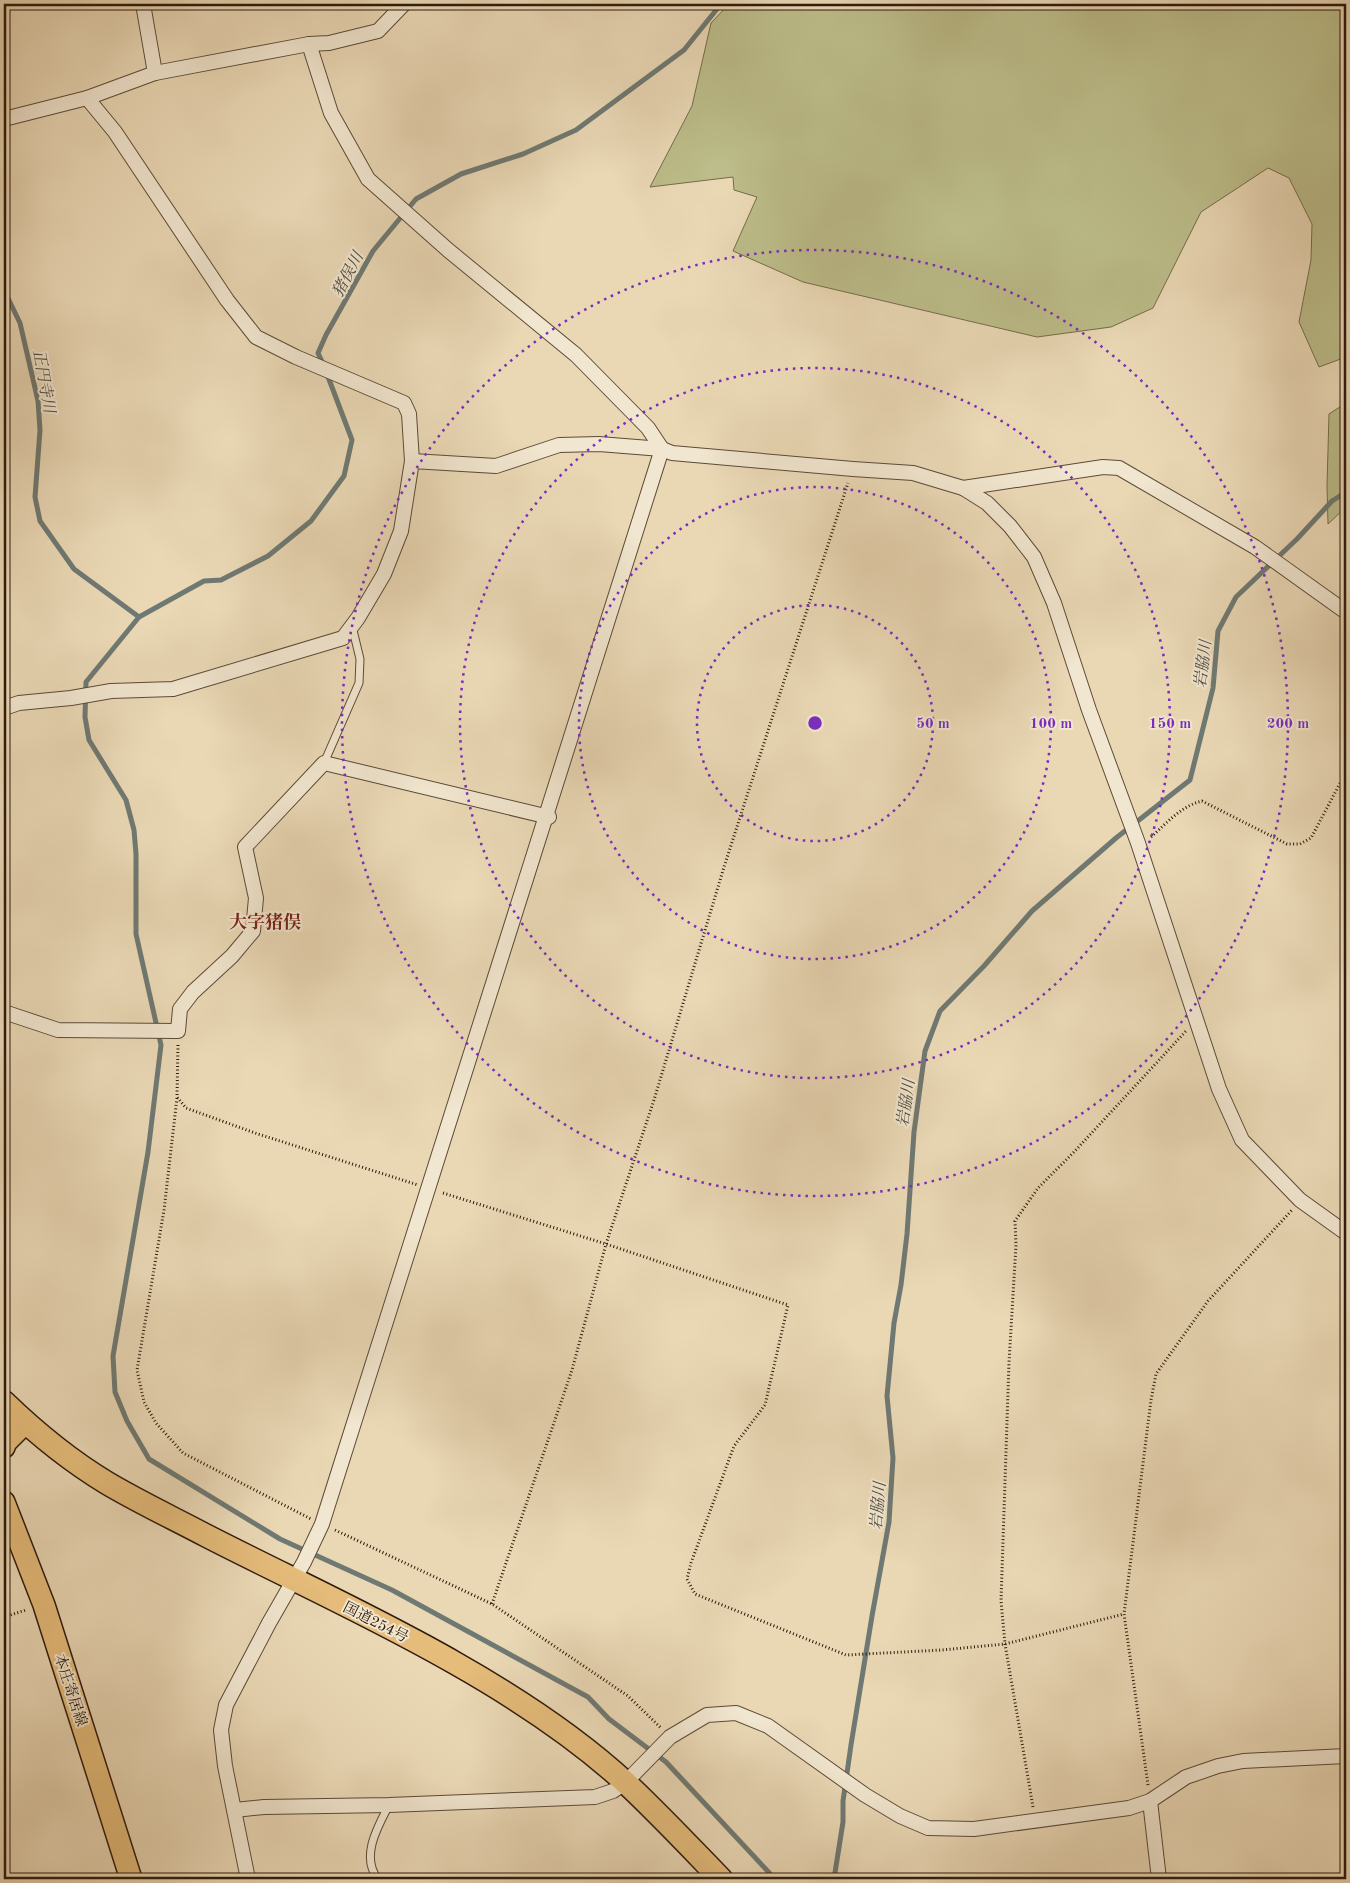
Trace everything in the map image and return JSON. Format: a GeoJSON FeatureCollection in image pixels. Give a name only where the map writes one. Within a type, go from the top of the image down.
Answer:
{"type":"FeatureCollection","features":[{"type":"Feature","properties":{"kind":"highway","name":"国道254号"},"geometry":{"type":"LineString","coordinates":[[4,1402],[25,1423],[62,1453],[106,1483],[445,1658],[513,1697],[571,1738],[625,1783],[721,1879]]}},
{"type":"Feature","properties":{"kind":"main road"},"geometry":{"type":"LineString","coordinates":[[4,1447],[6,1442],[25,1423]]}},
{"type":"Feature","properties":{"kind":"main road","name":"本庄寄居線"},"geometry":{"type":"LineString","coordinates":[[4,1502],[44,1605],[131,1879]]}},
{"type":"Feature","properties":{"kind":"street"},"geometry":{"type":"LineString","coordinates":[[143,4],[155,73]]}},
{"type":"Feature","properties":{"kind":"street"},"geometry":{"type":"LineString","coordinates":[[4,119],[87,98],[155,73],[308,44],[329,43],[378,31],[404,4]]}},
{"type":"Feature","properties":{"kind":"street"},"geometry":{"type":"LineString","coordinates":[[308,44],[331,113],[368,179],[448,250],[576,355],[648,428],[662,449]]}},
{"type":"Feature","properties":{"kind":"street"},"geometry":{"type":"LineString","coordinates":[[4,708],[19,703],[71,698],[111,691],[173,689],[343,638],[384,574],[401,530],[412,461],[410,414],[404,403],[296,357],[256,337],[226,300],[115,132],[87,98]]}},
{"type":"Feature","properties":{"kind":"street"},"geometry":{"type":"LineString","coordinates":[[412,461],[496,466],[559,444],[599,444],[662,449],[672,453],[853,470],[913,473],[963,488],[987,503],[1004,520],[1034,557],[1054,603],[1089,710],[1139,848],[1219,1090],[1242,1140],[1300,1200],[1346,1233]]}},
{"type":"Feature","properties":{"kind":"street"},"geometry":{"type":"LineString","coordinates":[[248,1879],[221,1730],[226,1705],[304,1562],[322,1524],[549,817],[662,449]]}},
{"type":"Feature","properties":{"kind":"street"},"geometry":{"type":"LineString","coordinates":[[963,488],[1103,467],[1119,468],[1255,547],[1346,612]]}},
{"type":"Feature","properties":{"kind":"street"},"geometry":{"type":"LineString","coordinates":[[4,1012],[58,1030],[178,1032],[180,1009],[188,998],[232,956],[253,931],[256,898],[245,847],[324,762],[549,817]]}},
{"type":"Feature","properties":{"kind":"street"},"geometry":{"type":"LineString","coordinates":[[235,1810],[264,1807],[389,1805],[595,1797],[613,1791],[625,1783],[670,1737],[707,1715],[736,1713],[768,1726],[865,1795],[900,1816],[928,1828],[974,1828],[1129,1808],[1150,1801],[1186,1777],[1218,1766],[1243,1761],[1346,1756]]}},
{"type":"Feature","properties":{"kind":"street"},"geometry":{"type":"LineString","coordinates":[[1150,1801],[1159,1879]]}},
{"type":"Feature","properties":{"kind":"lane"},"geometry":{"type":"LineString","coordinates":[[324,762],[359,683],[360,659],[352,626]]}},
{"type":"Feature","properties":{"kind":"lane"},"geometry":{"type":"LineString","coordinates":[[378,1879],[371,1871],[370,1854],[376,1831],[389,1805]]}},
{"type":"Feature","properties":{"kind":"path"},"geometry":{"type":"LineString","coordinates":[[492,1604],[572,1370],[606,1244],[654,1100],[724,867],[853,470]]}},
{"type":"Feature","properties":{"kind":"path"},"geometry":{"type":"LineString","coordinates":[[1139,848],[1183,808],[1191,803],[1202,801],[1287,844],[1300,844],[1311,838],[1346,772]]}},
{"type":"Feature","properties":{"kind":"path"},"geometry":{"type":"LineString","coordinates":[[1036,1820],[1005,1644],[1001,1601],[1009,1362],[1016,1245],[1015,1221],[1038,1188],[1074,1152],[1196,1020]]}},
{"type":"Feature","properties":{"kind":"path"},"geometry":{"type":"LineString","coordinates":[[178,1032],[177,1097],[164,1210],[137,1370],[144,1402],[156,1423],[183,1453],[322,1524],[492,1604],[628,1696],[670,1737]]}},
{"type":"Feature","properties":{"kind":"path"},"geometry":{"type":"LineString","coordinates":[[177,1097],[186,1108],[255,1133],[606,1244],[788,1305],[765,1405],[734,1446],[691,1563],[687,1579],[695,1594],[846,1655],[942,1650],[1005,1644],[1124,1614]]}},
{"type":"Feature","properties":{"kind":"path"},"geometry":{"type":"LineString","coordinates":[[1150,1801],[1124,1614],[1151,1400],[1156,1374],[1208,1301],[1300,1200]]}},
{"type":"Feature","properties":{"kind":"path"},"geometry":{"type":"LineString","coordinates":[[4,1616],[44,1605]]}},
{"type":"Feature","properties":{"kind":"green space"},"geometry":{"type":"Polygon","coordinates":[[[729,4],[1346,4],[1346,357],[1319,367],[1299,322],[1311,260],[1312,224],[1289,178],[1268,168],[1201,212],[1153,308],[1111,327],[1037,337],[803,282],[733,251],[757,197],[734,190],[733,177],[650,187],[692,106],[711,23],[729,4]]]}},
{"type":"Feature","properties":{"kind":"green space"},"geometry":{"type":"Polygon","coordinates":[[[1346,403],[1346,507],[1328,524],[1329,414],[1346,403]]]}},
{"type":"Feature","properties":{"kind":"waterway","name":"猪俣川"},"geometry":{"type":"LineString","coordinates":[[324,366],[318,353],[326,335],[373,251],[416,199],[461,174],[523,154],[576,130],[684,50],[721,4]]}},
{"type":"Feature","properties":{"kind":"waterway","name":"正円寺川"},"geometry":{"type":"LineString","coordinates":[[4,290],[20,323],[38,401],[40,430],[35,497],[40,521],[74,569],[139,617]]}},
{"type":"Feature","properties":{"kind":"waterway"},"geometry":{"type":"LineString","coordinates":[[327,374],[352,440],[344,476],[311,521],[268,556],[221,580],[204,581],[139,617],[86,682],[85,717],[89,740],[126,800],[134,830],[136,854],[136,934],[161,1045],[148,1152],[113,1356],[115,1392],[127,1421],[149,1459],[280,1539],[392,1590],[588,1697],[609,1719],[666,1762],[775,1879]]}},
{"type":"Feature","properties":{"kind":"waterway","name":"岩脇川"},"geometry":{"type":"LineString","coordinates":[[834,1879],[843,1822],[843,1801],[851,1745],[889,1522],[893,1458],[887,1396],[894,1323],[907,1234],[914,1132],[925,1051],[940,1011],[984,966],[1032,911],[1116,838],[1190,780],[1213,688],[1218,631],[1236,597],[1297,539],[1332,501],[1346,492]]}},
{"type":"Feature","properties":{"kind":"district","name":"大字猪俣"},"geometry":{"type":"Point","coordinates":[265,922]}}]}
